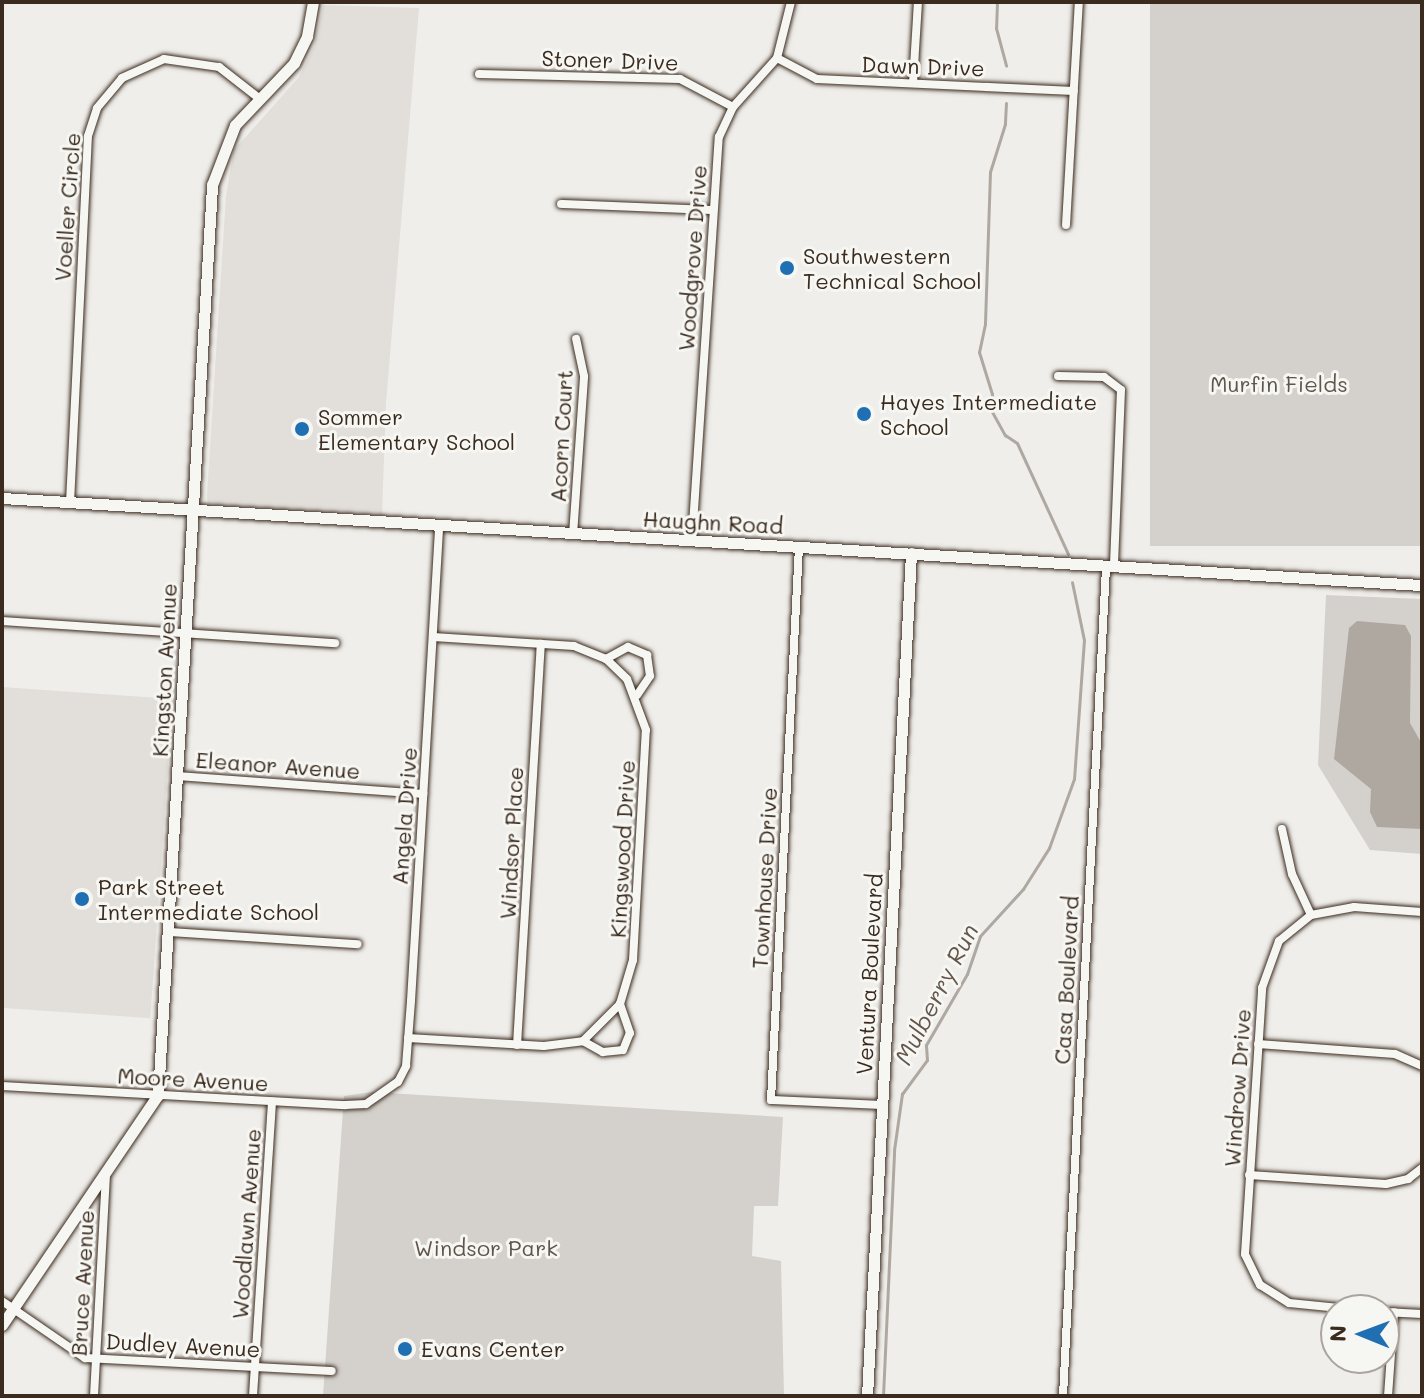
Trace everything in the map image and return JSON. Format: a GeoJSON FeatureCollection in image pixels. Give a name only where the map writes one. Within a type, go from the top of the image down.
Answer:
{"type":"FeatureCollection","features":[{"type":"Feature","properties":{"kind":"street","name":"Kingston Avenue"},"geometry":{"type":"LineString","coordinates":[[2,1325],[158,1095],[212,185],[225,141],[260,99],[285,76],[303,47],[313,2]]}},
{"type":"Feature","properties":{"kind":"street","name":"Woodgrove Drive"},"geometry":{"type":"LineString","coordinates":[[692,540],[719,137],[733,107],[777,58],[791,2]]}},
{"type":"Feature","properties":{"kind":"street"},"geometry":{"type":"LineString","coordinates":[[913,83],[918,2]]}},
{"type":"Feature","properties":{"kind":"street"},"geometry":{"type":"LineString","coordinates":[[1066,225],[1079,2]]}},
{"type":"Feature","properties":{"kind":"street","name":"Dawn Drive"},"geometry":{"type":"LineString","coordinates":[[777,58],[817,79],[1074,91]]}},
{"type":"Feature","properties":{"kind":"street","name":"Voeller Circle"},"geometry":{"type":"LineString","coordinates":[[70,503],[88,136],[97,108],[122,78],[164,59],[219,67],[260,99]]}},
{"type":"Feature","properties":{"kind":"street","name":"Stoner Drive"},"geometry":{"type":"LineString","coordinates":[[479,74],[680,79],[733,107]]}},
{"type":"Feature","properties":{"kind":"street"},"geometry":{"type":"LineString","coordinates":[[561,204],[713,210]]}},
{"type":"Feature","properties":{"kind":"street","name":"Acorn Court"},"geometry":{"type":"LineString","coordinates":[[573,535],[584,376],[576,339]]}},
{"type":"Feature","properties":{"kind":"street","name":"Casa Boulevard"},"geometry":{"type":"LineString","coordinates":[[1058,376],[1104,377],[1121,390],[1063,1396]]}},
{"type":"Feature","properties":{"kind":"street","name":"Haughn Road"},"geometry":{"type":"LineString","coordinates":[[2,498],[439,528],[799,546],[1422,585]]}},
{"type":"Feature","properties":{"kind":"street","name":"Angela Drive"},"geometry":{"type":"LineString","coordinates":[[381,1098],[402,1074],[408,1038],[439,528]]}},
{"type":"Feature","properties":{"kind":"street","name":"Townhouse Drive"},"geometry":{"type":"LineString","coordinates":[[799,546],[771,1100],[883,1105]]}},
{"type":"Feature","properties":{"kind":"street","name":"Ventura Boulevard"},"geometry":{"type":"LineString","coordinates":[[867,1396],[911,553]]}},
{"type":"Feature","properties":{"kind":"street"},"geometry":{"type":"LineString","coordinates":[[2,621],[335,643]]}},
{"type":"Feature","properties":{"kind":"street","name":"Kingswood Drive"},"geometry":{"type":"LineString","coordinates":[[433,637],[574,646],[606,659],[637,695],[646,749],[633,960],[620,1004],[583,1041]]}},
{"type":"Feature","properties":{"kind":"street","name":"Windsor Place"},"geometry":{"type":"LineString","coordinates":[[517,1045],[541,644]]}},
{"type":"Feature","properties":{"kind":"street","name":"Kingswood Drive"},"geometry":{"type":"LineString","coordinates":[[606,659],[628,647],[647,655],[650,676],[637,695]]}},
{"type":"Feature","properties":{"kind":"street","name":"Eleanor Avenue"},"geometry":{"type":"LineString","coordinates":[[178,776],[423,794]]}},
{"type":"Feature","properties":{"kind":"street"},"geometry":{"type":"LineString","coordinates":[[1282,829],[1292,874],[1311,915]]}},
{"type":"Feature","properties":{"kind":"street","name":"Windrow Drive"},"geometry":{"type":"LineString","coordinates":[[1320,1306],[1289,1303],[1260,1285],[1245,1254],[1265,968],[1285,933],[1311,915],[1354,907],[1422,912]]}},
{"type":"Feature","properties":{"kind":"street"},"geometry":{"type":"LineString","coordinates":[[170,932],[358,944]]}},
{"type":"Feature","properties":{"kind":"street","name":"Kingswood Drive"},"geometry":{"type":"LineString","coordinates":[[408,1038],[517,1045],[583,1041],[603,1052],[623,1050],[630,1033],[620,1004]]}},
{"type":"Feature","properties":{"kind":"street"},"geometry":{"type":"LineString","coordinates":[[1258,1044],[1395,1054],[1422,1066]]}},
{"type":"Feature","properties":{"kind":"street","name":"Moore Avenue"},"geometry":{"type":"LineString","coordinates":[[2,1086],[345,1105],[381,1098]]}},
{"type":"Feature","properties":{"kind":"street","name":"Woodlawn Avenue"},"geometry":{"type":"LineString","coordinates":[[253,1396],[272,1102]]}},
{"type":"Feature","properties":{"kind":"street"},"geometry":{"type":"LineString","coordinates":[[1249,1175],[1386,1184],[1408,1179],[1422,1168]]}},
{"type":"Feature","properties":{"kind":"street","name":"Bruce Avenue"},"geometry":{"type":"LineString","coordinates":[[94,1396],[106,1173]]}},
{"type":"Feature","properties":{"kind":"street","name":"Dudley Avenue"},"geometry":{"type":"LineString","coordinates":[[2,1301],[85,1358],[332,1371]]}},
{"type":"Feature","properties":{"kind":"street"},"geometry":{"type":"LineString","coordinates":[[1400,1313],[1422,1314]]}},
{"type":"Feature","properties":{"kind":"street"},"geometry":{"type":"LineString","coordinates":[[1388,1374],[1388,1396]]}},
{"type":"Feature","properties":{"kind":"shaded area"},"geometry":{"type":"Polygon","coordinates":[[[323,5],[419,8],[386,403],[382,515],[208,504],[207,496],[226,195],[234,150],[299,77],[314,46],[323,5]]]}},
{"type":"Feature","properties":{"kind":"shaded area"},"geometry":{"type":"Polygon","coordinates":[[[1357,621],[1405,625],[1411,636],[1410,723],[1422,744],[1422,829],[1377,827],[1370,812],[1371,789],[1334,759],[1349,628],[1357,621]]]}},
{"type":"Feature","properties":{"kind":"shaded area","name":"Park Street Intermediate School"},"geometry":{"type":"Polygon","coordinates":[[[2,687],[173,699],[150,1018],[2,1008],[2,687]]]}},
{"type":"Feature","properties":{"kind":"green space","name":"Murfin Fields"},"geometry":{"type":"Polygon","coordinates":[[[1150,2],[1422,2],[1422,546],[1150,546],[1150,2]]]}},
{"type":"Feature","properties":{"kind":"green space"},"geometry":{"type":"Polygon","coordinates":[[[1326,595],[1422,599],[1422,854],[1370,850],[1318,765],[1326,595]]]}},
{"type":"Feature","properties":{"kind":"green space","name":"Windsor Park"},"geometry":{"type":"Polygon","coordinates":[[[372,1092],[783,1117],[778,1206],[754,1206],[752,1256],[781,1261],[784,1396],[323,1396],[344,1096],[372,1092]]]}},
{"type":"Feature","properties":{"kind":"waterway","name":"Mulberry Run"},"geometry":{"type":"LineString","coordinates":[[997,2],[996,28],[1006,66]]}},
{"type":"Feature","properties":{"kind":"waterway","name":"Mulberry Run"},"geometry":{"type":"LineString","coordinates":[[1006,103],[1005,124],[990,172],[985,324],[979,352],[992,394],[991,410],[1005,435],[1017,443],[1068,554]]}},
{"type":"Feature","properties":{"kind":"waterway","name":"Mulberry Run"},"geometry":{"type":"LineString","coordinates":[[883,1396],[894,1150],[902,1094],[927,1060],[926,1045],[967,974],[980,936],[1023,889],[1049,848],[1074,779],[1084,640],[1072,582]]}},
{"type":"Feature","properties":{"kind":"place","name":"Southwestern Technical School"},"geometry":{"type":"Point","coordinates":[787,268]}},
{"type":"Feature","properties":{"kind":"place","name":"Hayes Intermediate School"},"geometry":{"type":"Point","coordinates":[864,414]}},
{"type":"Feature","properties":{"kind":"place","name":"Sommer Elementary School"},"geometry":{"type":"Point","coordinates":[302,429]}},
{"type":"Feature","properties":{"kind":"place","name":"Park Street Intermediate School"},"geometry":{"type":"Point","coordinates":[82,899]}},
{"type":"Feature","properties":{"kind":"place","name":"Evans Center"},"geometry":{"type":"Point","coordinates":[405,1349]}}]}
